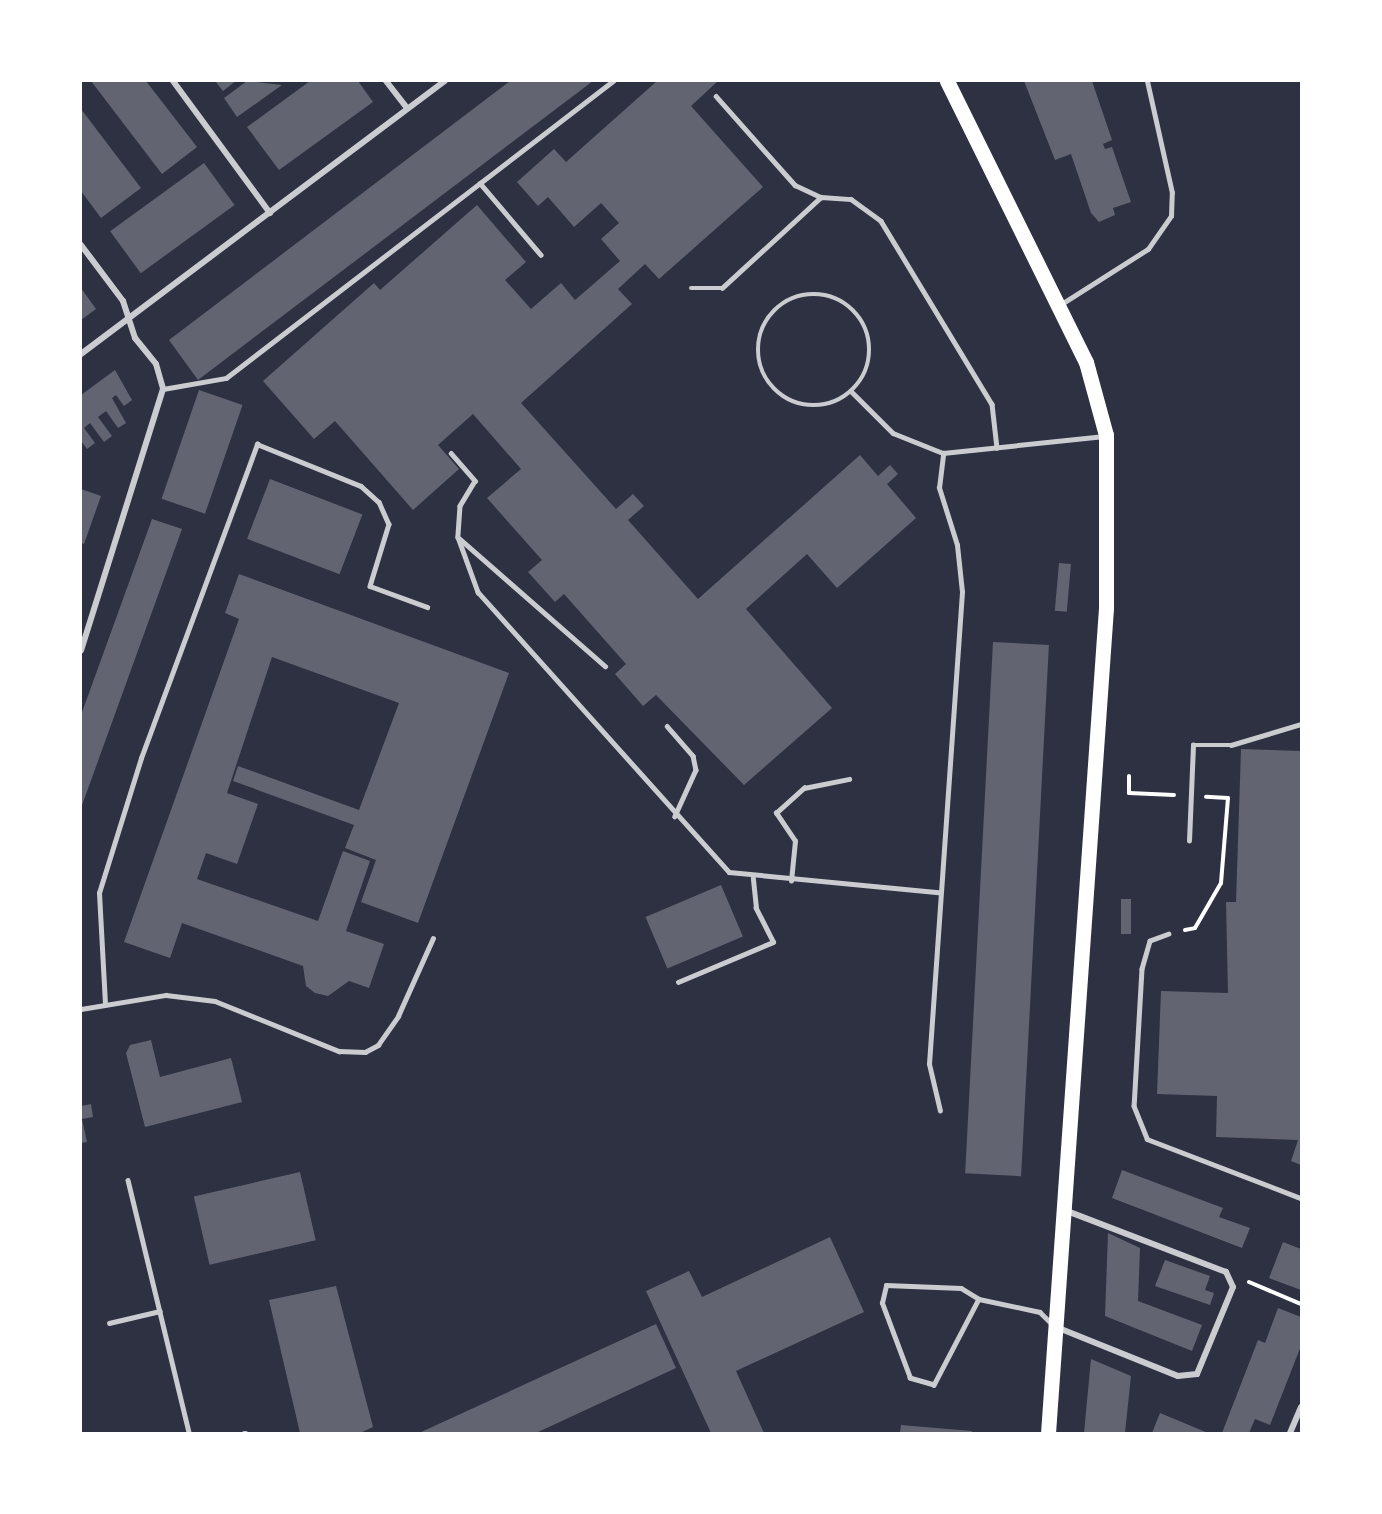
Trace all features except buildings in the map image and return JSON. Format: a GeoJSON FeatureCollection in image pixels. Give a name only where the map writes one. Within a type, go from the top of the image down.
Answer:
{"type":"FeatureCollection","features":[{"type":"Feature","properties":{"kind":"main road"},"geometry":{"type":"LineString","coordinates":[[947,81],[1086,362],[1106,435],[1106,608],[1066,1211],[1048,1433]]}},
{"type":"Feature","properties":{"kind":"street"},"geometry":{"type":"LineString","coordinates":[[173,81],[270,213]]}},
{"type":"Feature","properties":{"kind":"street"},"geometry":{"type":"LineString","coordinates":[[386,81],[407,108]]}},
{"type":"Feature","properties":{"kind":"street"},"geometry":{"type":"LineString","coordinates":[[81,354],[445,81]]}},
{"type":"Feature","properties":{"kind":"street"},"geometry":{"type":"LineString","coordinates":[[81,245],[123,301],[129,320],[156,363],[163,389],[81,650]]}},
{"type":"Feature","properties":{"kind":"street"},"geometry":{"type":"LineString","coordinates":[[1055,1327],[1178,1376],[1197,1374],[1233,1287],[1226,1272],[1066,1211]]}},
{"type":"Feature","properties":{"kind":"street"},"geometry":{"type":"LineString","coordinates":[[1290,1433],[1301,1407]]}},
{"type":"Feature","properties":{"kind":"lane"},"geometry":{"type":"LineString","coordinates":[[163,389],[226,378],[613,81]]}},
{"type":"Feature","properties":{"kind":"lane"},"geometry":{"type":"LineString","coordinates":[[1058,306],[1148,249],[1171,216],[1172,193],[1147,81]]}},
{"type":"Feature","properties":{"kind":"lane"},"geometry":{"type":"LineString","coordinates":[[716,96],[795,185],[820,197],[851,198],[881,220],[992,404],[997,448]]}},
{"type":"Feature","properties":{"kind":"lane"},"geometry":{"type":"LineString","coordinates":[[480,183],[541,255]]}},
{"type":"Feature","properties":{"kind":"lane"},"geometry":{"type":"LineString","coordinates":[[691,288],[722,288],[820,197]]}},
{"type":"Feature","properties":{"kind":"lane"},"geometry":{"type":"LineString","coordinates":[[815,294],[850,307],[863,321],[870,359],[852,392],[820,407],[801,405],[771,387],[762,372],[759,345],[779,306],[815,294]]}},
{"type":"Feature","properties":{"kind":"lane"},"geometry":{"type":"LineString","coordinates":[[852,392],[893,433],[943,453],[1106,435]]}},
{"type":"Feature","properties":{"kind":"lane"},"geometry":{"type":"LineString","coordinates":[[105,1004],[99,893],[141,758],[257,444],[361,486],[379,502],[389,524],[370,586],[427,607]]}},
{"type":"Feature","properties":{"kind":"lane"},"geometry":{"type":"LineString","coordinates":[[451,453],[475,481],[460,506],[458,537],[478,592],[675,816],[729,872],[753,878],[938,892]]}},
{"type":"Feature","properties":{"kind":"lane"},"geometry":{"type":"LineString","coordinates":[[940,1111],[929,1064],[938,892],[962,592],[957,545],[939,488],[943,453]]}},
{"type":"Feature","properties":{"kind":"lane"},"geometry":{"type":"LineString","coordinates":[[458,537],[605,666]]}},
{"type":"Feature","properties":{"kind":"lane"},"geometry":{"type":"LineString","coordinates":[[1189,841],[1193,745],[1231,745],[1301,724]]}},
{"type":"Feature","properties":{"kind":"lane"},"geometry":{"type":"LineString","coordinates":[[667,726],[693,756],[696,770],[675,816]]}},
{"type":"Feature","properties":{"kind":"lane"},"geometry":{"type":"LineString","coordinates":[[791,881],[795,841],[776,813],[804,788],[849,779]]}},
{"type":"Feature","properties":{"kind":"lane"},"geometry":{"type":"LineString","coordinates":[[678,982],[772,942],[756,908],[753,878]]}},
{"type":"Feature","properties":{"kind":"lane"},"geometry":{"type":"LineString","coordinates":[[1169,934],[1150,941],[1142,969],[1134,1106],[1147,1139],[1301,1198]]}},
{"type":"Feature","properties":{"kind":"lane"},"geometry":{"type":"LineString","coordinates":[[81,1009],[166,995],[215,1001],[339,1051],[365,1052],[378,1045],[398,1016],[433,938]]}},
{"type":"Feature","properties":{"kind":"lane"},"geometry":{"type":"LineString","coordinates":[[128,1180],[189,1433]]}},
{"type":"Feature","properties":{"kind":"lane"},"geometry":{"type":"LineString","coordinates":[[979,1299],[934,1385],[910,1378],[882,1303],[886,1285],[961,1288],[979,1299],[1040,1312],[1055,1327]]}},
{"type":"Feature","properties":{"kind":"lane"},"geometry":{"type":"LineString","coordinates":[[109,1323],[160,1311]]}},
{"type":"Feature","properties":{"kind":"path"},"geometry":{"type":"LineString","coordinates":[[1226,1272],[1301,1304]]}}]}
